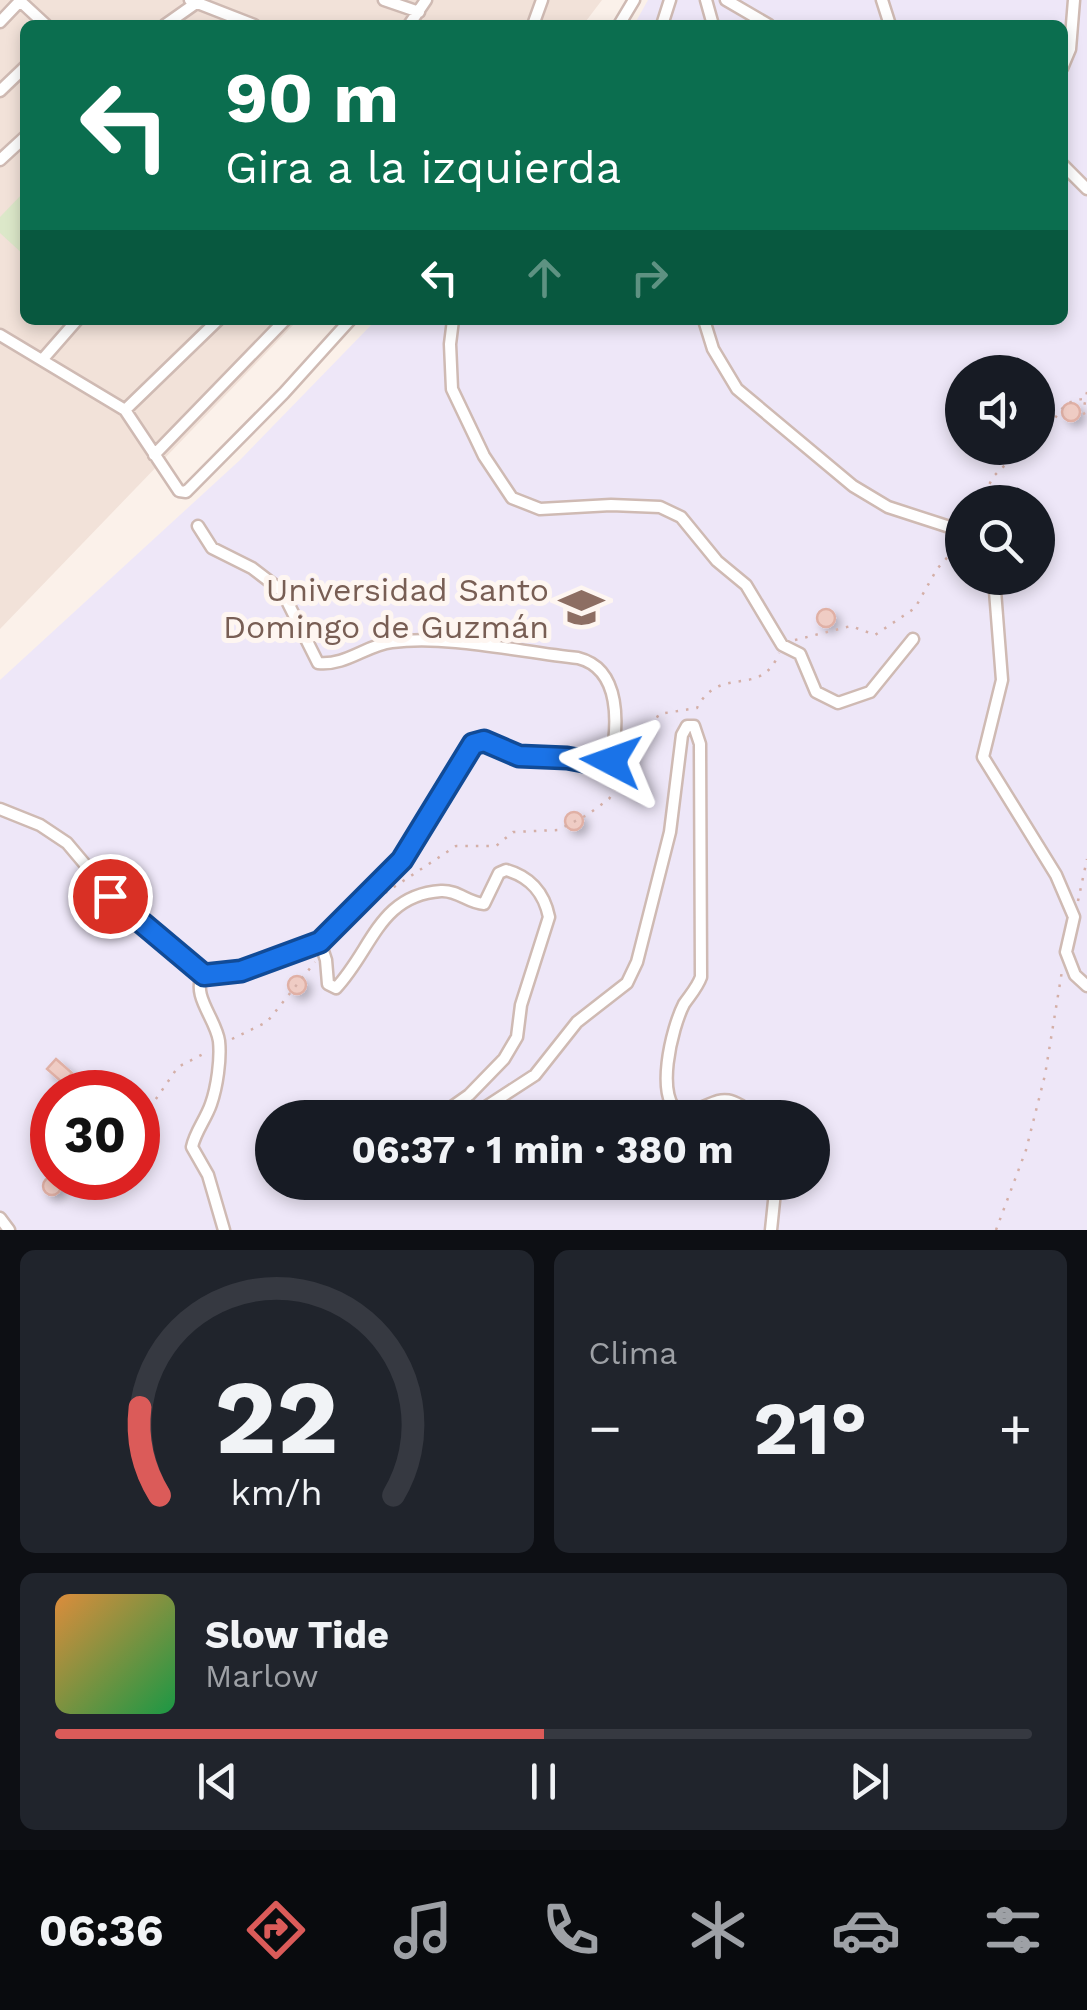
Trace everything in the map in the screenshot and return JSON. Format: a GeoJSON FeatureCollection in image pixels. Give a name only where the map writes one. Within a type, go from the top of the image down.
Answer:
{"type":"FeatureCollection","features":[{"type":"Feature","properties":{"kind":"street"},"geometry":{"type":"LineString","coordinates":[[384,0],[420,12]]}},
{"type":"Feature","properties":{"kind":"street"},"geometry":{"type":"LineString","coordinates":[[414,20],[426,0]]}},
{"type":"Feature","properties":{"kind":"street"},"geometry":{"type":"LineString","coordinates":[[726,0],[760,20]]}},
{"type":"Feature","properties":{"kind":"street"},"geometry":{"type":"LineString","coordinates":[[1068,54],[1074,0]]}},
{"type":"Feature","properties":{"kind":"street"},"geometry":{"type":"LineString","coordinates":[[0,22],[20,1],[41,20]]}},
{"type":"Feature","properties":{"kind":"street"},"geometry":{"type":"LineString","coordinates":[[171,20],[196,1],[242,20]]}},
{"type":"Feature","properties":{"kind":"street"},"geometry":{"type":"LineString","coordinates":[[0,92],[20,72]]}},
{"type":"Feature","properties":{"kind":"street"},"geometry":{"type":"LineString","coordinates":[[0,160],[20,142]]}},
{"type":"Feature","properties":{"kind":"street"},"geometry":{"type":"LineString","coordinates":[[1068,170],[1087,189]]}},
{"type":"Feature","properties":{"kind":"street"},"geometry":{"type":"LineString","coordinates":[[42,360],[74,325]]}},
{"type":"Feature","properties":{"kind":"street"},"geometry":{"type":"LineString","coordinates":[[126,410],[213,325]]}},
{"type":"Feature","properties":{"kind":"street"},"geometry":{"type":"LineString","coordinates":[[154,455],[280,325]]}},
{"type":"Feature","properties":{"kind":"street"},"geometry":{"type":"LineString","coordinates":[[0,335],[126,410],[179,492],[186,492],[345,325]]}},
{"type":"Feature","properties":{"kind":"street"},"geometry":{"type":"LineString","coordinates":[[452,325],[452,389],[484,456],[512,498],[540,508],[660,507],[681,518],[717,561],[746,585],[782,645],[800,654],[816,692],[838,702],[870,692],[913,639]]}},
{"type":"Feature","properties":{"kind":"street"},"geometry":{"type":"LineString","coordinates":[[706,325],[713,349],[737,389],[853,486],[888,507],[945,528]]}},
{"type":"Feature","properties":{"kind":"street"},"geometry":{"type":"LineString","coordinates":[[198,526],[212,548],[252,568],[282,590],[318,663],[342,662],[388,642],[424,640],[578,658],[598,666],[606,677],[616,708],[617,732],[611,761],[605,765],[567,758],[519,756],[484,741],[473,744],[402,860],[322,948],[255,967],[204,975],[200,980],[199,994],[212,1016],[219,1046],[213,1099],[192,1148],[208,1175],[224,1230]]}},
{"type":"Feature","properties":{"kind":"street"},"geometry":{"type":"LineString","coordinates":[[995,595],[1002,680],[983,757],[1056,875],[1074,917],[1066,952],[1075,975],[1087,986]]}},
{"type":"Feature","properties":{"kind":"street"},"geometry":{"type":"LineString","coordinates":[[496,1100],[536,1074],[577,1022],[627,984],[637,962],[670,832],[682,735],[687,726],[694,726],[700,744],[701,978],[684,1004],[676,1026],[666,1082],[668,1100]]}},
{"type":"Feature","properties":{"kind":"street"},"geometry":{"type":"LineString","coordinates":[[0,809],[40,825],[67,844],[126,912],[204,975]]}},
{"type":"Feature","properties":{"kind":"street"},"geometry":{"type":"LineString","coordinates":[[322,948],[328,984],[336,988],[375,927],[409,897],[442,890],[484,904],[500,873],[506,870],[530,880],[546,903],[548,918],[520,1005],[516,1037],[504,1059],[462,1100]]}},
{"type":"Feature","properties":{"kind":"street"},"geometry":{"type":"LineString","coordinates":[[771,1230],[774,1200]]}},
{"type":"Feature","properties":{"kind":"street"},"geometry":{"type":"LineString","coordinates":[[0,1218],[9,1230]]}},
{"type":"Feature","properties":{"kind":"path"},"geometry":{"type":"LineString","coordinates":[[1087,392],[1087,418]]}},
{"type":"Feature","properties":{"kind":"path"},"geometry":{"type":"LineString","coordinates":[[1055,421],[1062,404],[1084,399]]}},
{"type":"Feature","properties":{"kind":"path"},"geometry":{"type":"LineString","coordinates":[[988,485],[1005,465]]}},
{"type":"Feature","properties":{"kind":"path"},"geometry":{"type":"LineString","coordinates":[[386,892],[456,846],[496,846],[513,832],[558,830],[587,815],[609,799],[659,714],[697,708],[708,690],[721,683],[742,682],[767,674],[772,671],[782,645],[838,627],[851,626],[876,635],[915,608],[945,558]]}},
{"type":"Feature","properties":{"kind":"path"},"geometry":{"type":"LineString","coordinates":[[1074,917],[1087,859]]}},
{"type":"Feature","properties":{"kind":"path"},"geometry":{"type":"LineString","coordinates":[[160,1094],[178,1067],[268,1022],[322,948]]}},
{"type":"Feature","properties":{"kind":"path"},"geometry":{"type":"LineString","coordinates":[[996,1230],[1026,1150],[1045,1075],[1066,952]]}},
{"type":"Feature","properties":{"kind":"shaded area"},"geometry":{"type":"Polygon","coordinates":[[[0,0],[602,0],[587,20],[20,20],[20,325],[293,325],[0,629],[0,0]]]}},
{"type":"Feature","properties":{"kind":"shaded area","name":"Universidad Santo Domingo de Guzmán"},"geometry":{"type":"Polygon","coordinates":[[[648,0],[1087,0],[1087,1230],[0,1230],[0,680],[240,460],[371,325],[1068,325],[1068,20],[637,20],[648,0]]]}},
{"type":"Feature","properties":{"kind":"green space"},"geometry":{"type":"Polygon","coordinates":[[[20,196],[20,251],[0,233],[0,217],[20,196]]]}},
{"type":"Feature","properties":{"kind":"building"},"geometry":{"type":"Polygon","coordinates":[[[1071,403],[1080,412],[1071,421],[1062,412],[1071,403]]]}},
{"type":"Feature","properties":{"kind":"building"},"geometry":{"type":"Polygon","coordinates":[[[826,609],[835,618],[826,627],[817,618],[826,609]]]}},
{"type":"Feature","properties":{"kind":"building"},"geometry":{"type":"Polygon","coordinates":[[[574,812],[583,821],[574,830],[565,821],[574,812]]]}},
{"type":"Feature","properties":{"kind":"building"},"geometry":{"type":"Polygon","coordinates":[[[297,976],[306,985],[297,994],[288,985],[297,976]]]}},
{"type":"Feature","properties":{"kind":"building"},"geometry":{"type":"Polygon","coordinates":[[[56,1059],[69,1070],[48,1070],[56,1059]]]}},
{"type":"Feature","properties":{"kind":"place","name":"Universidad Santo Domingo de Guzmán"},"geometry":{"type":"Point","coordinates":[582,608]}},
{"type":"Feature","properties":{"kind":"route"},"geometry":{"type":"LineString","coordinates":[[110,896],[204,975],[241,971],[320,942],[402,860],[473,744],[484,741],[519,756],[567,758],[596,765],[611,761]]}}]}
